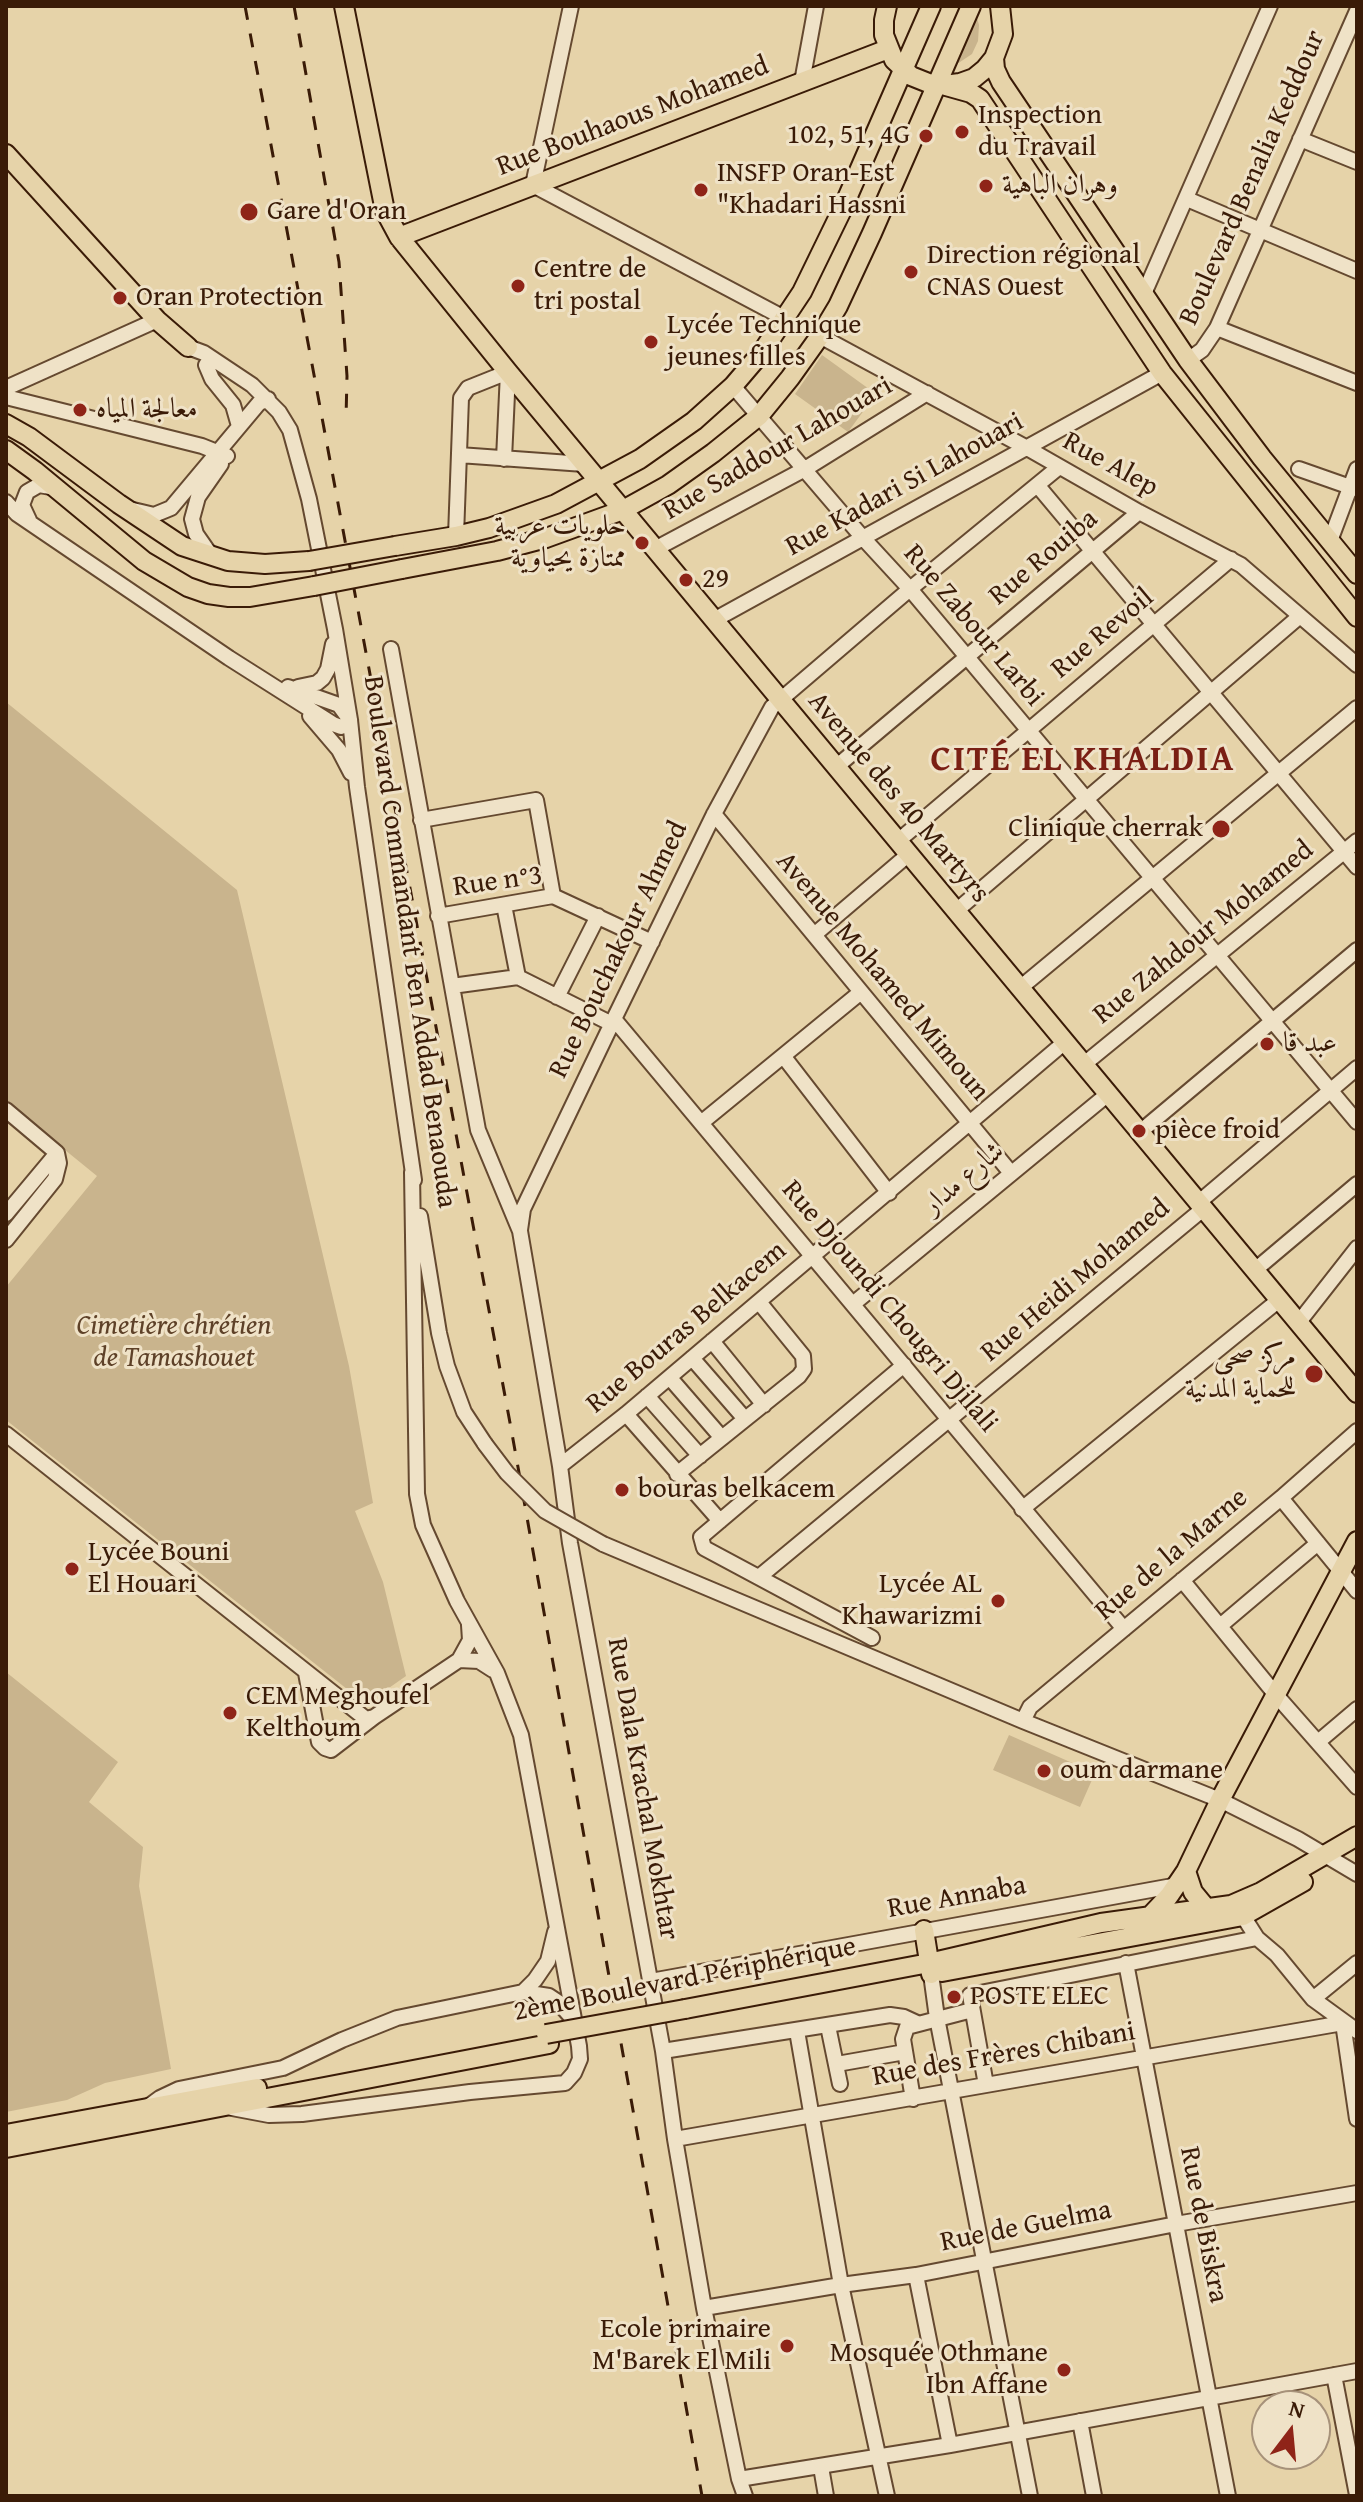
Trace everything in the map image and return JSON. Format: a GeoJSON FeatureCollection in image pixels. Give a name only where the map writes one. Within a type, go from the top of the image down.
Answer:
{"type":"FeatureCollection","features":[{"type":"Feature","properties":{"kind":"main road","name":"Avenue des 40 Martyrs"},"geometry":{"type":"LineString","coordinates":[[344,6],[385,211],[399,237],[599,483],[1357,1393]]}},
{"type":"Feature","properties":{"kind":"main road"},"geometry":{"type":"LineString","coordinates":[[887,6],[884,20],[888,49],[903,70],[921,81],[971,93],[980,99],[1162,373],[1357,617]]}},
{"type":"Feature","properties":{"kind":"main road"},"geometry":{"type":"LineString","coordinates":[[6,424],[182,546],[212,558],[265,564],[309,561],[456,536],[516,520],[556,504],[640,459],[694,421],[733,386],[786,319],[818,262],[931,6]]}},
{"type":"Feature","properties":{"kind":"main road"},"geometry":{"type":"LineString","coordinates":[[6,450],[144,561],[188,587],[208,594],[250,597],[509,548],[623,510],[668,485],[759,416],[820,336],[860,261],[941,86],[971,6]]}},
{"type":"Feature","properties":{"kind":"main road"},"geometry":{"type":"LineString","coordinates":[[941,86],[974,78],[994,58],[1003,34],[1002,7]]}},
{"type":"Feature","properties":{"kind":"main road","name":"Rue Bouhaous Mohamed"},"geometry":{"type":"LineString","coordinates":[[399,237],[888,49]]}},
{"type":"Feature","properties":{"kind":"main road"},"geometry":{"type":"LineString","coordinates":[[994,58],[1001,82],[1188,360],[1262,458],[1357,574]]}},
{"type":"Feature","properties":{"kind":"main road","name":"Boulevard Commandant Ben Addad Benaouda"},"geometry":{"type":"LineString","coordinates":[[9,164],[157,320],[188,347]]}},
{"type":"Feature","properties":{"kind":"main road"},"geometry":{"type":"LineString","coordinates":[[1152,1914],[1182,1878],[1357,1541]]}},
{"type":"Feature","properties":{"kind":"main road","name":"2ème Boulevard Périphérique"},"geometry":{"type":"LineString","coordinates":[[6,2134],[930,1968],[1243,1916],[1337,1855],[1357,1836]]}},
{"type":"Feature","properties":{"kind":"main road","name":"2ème Boulevard Périphérique"},"geometry":{"type":"LineString","coordinates":[[930,1968],[1101,1923],[1240,1902],[1337,1855]]}},
{"type":"Feature","properties":{"kind":"main road"},"geometry":{"type":"LineString","coordinates":[[1182,1878],[1207,1909]]}},
{"type":"Feature","properties":{"kind":"main road"},"geometry":{"type":"LineString","coordinates":[[924,1930],[930,1968]]}},
{"type":"Feature","properties":{"kind":"main road","name":"2ème Boulevard Périphérique"},"geometry":{"type":"LineString","coordinates":[[6,2148],[548,2039]]}},
{"type":"Feature","properties":{"kind":"street"},"geometry":{"type":"LineString","coordinates":[[571,6],[533,185],[786,319]]}},
{"type":"Feature","properties":{"kind":"street"},"geometry":{"type":"LineString","coordinates":[[802,82],[816,6]]}},
{"type":"Feature","properties":{"kind":"street"},"geometry":{"type":"LineString","coordinates":[[1143,296],[1270,6]]}},
{"type":"Feature","properties":{"kind":"street","name":"Boulevard Benalia Keddour"},"geometry":{"type":"LineString","coordinates":[[1188,360],[1202,350],[1217,328],[1300,139],[1350,46],[1357,11]]}},
{"type":"Feature","properties":{"kind":"street"},"geometry":{"type":"LineString","coordinates":[[1300,139],[1357,162]]}},
{"type":"Feature","properties":{"kind":"street"},"geometry":{"type":"LineString","coordinates":[[1187,199],[1357,271]]}},
{"type":"Feature","properties":{"kind":"street"},"geometry":{"type":"LineString","coordinates":[[6,388],[157,320]]}},
{"type":"Feature","properties":{"kind":"street"},"geometry":{"type":"LineString","coordinates":[[1217,328],[1357,383]]}},
{"type":"Feature","properties":{"kind":"street","name":"Rue Alep"},"geometry":{"type":"LineString","coordinates":[[820,336],[1241,565],[1357,665]]}},
{"type":"Feature","properties":{"kind":"street","name":"Boulevard Commandant Ben Addad Benaouda"},"geometry":{"type":"LineString","coordinates":[[188,347],[206,365],[264,403]]}},
{"type":"Feature","properties":{"kind":"street","name":"Boulevard Commandant Ben Addad Benaouda"},"geometry":{"type":"LineString","coordinates":[[188,347],[204,353],[252,385],[293,442],[309,499],[350,720],[412,1172],[439,1333],[464,1412],[507,1473],[545,1511],[603,1544],[1023,1721]]}},
{"type":"Feature","properties":{"kind":"street"},"geometry":{"type":"LineString","coordinates":[[206,365],[233,405],[239,426]]}},
{"type":"Feature","properties":{"kind":"street"},"geometry":{"type":"LineString","coordinates":[[456,536],[461,398],[468,388],[508,372],[504,459]]}},
{"type":"Feature","properties":{"kind":"street","name":"Rue Kadari Si Lahouari"},"geometry":{"type":"LineString","coordinates":[[714,620],[1162,373]]}},
{"type":"Feature","properties":{"kind":"street","name":"Rue Zabour Larbi"},"geometry":{"type":"LineString","coordinates":[[733,386],[910,589],[1357,1122]]}},
{"type":"Feature","properties":{"kind":"street","name":"Rue Saddour Lahouari"},"geometry":{"type":"LineString","coordinates":[[655,549],[805,469],[927,393]]}},
{"type":"Feature","properties":{"kind":"street"},"geometry":{"type":"LineString","coordinates":[[6,397],[224,450]]}},
{"type":"Feature","properties":{"kind":"street"},"geometry":{"type":"LineString","coordinates":[[212,558],[196,534],[192,519],[198,497],[239,426],[264,403]]}},
{"type":"Feature","properties":{"kind":"street"},"geometry":{"type":"LineString","coordinates":[[119,504],[145,514],[161,514],[177,503],[264,403]]}},
{"type":"Feature","properties":{"kind":"street"},"geometry":{"type":"LineString","coordinates":[[459,455],[584,464]]}},
{"type":"Feature","properties":{"kind":"street","name":"Rue Bouchakour Ahmed"},"geometry":{"type":"LineString","coordinates":[[520,1231],[523,1209],[613,1021],[714,814],[772,707],[1059,467]]}},
{"type":"Feature","properties":{"kind":"street"},"geometry":{"type":"LineString","coordinates":[[1299,469],[1353,488]]}},
{"type":"Feature","properties":{"kind":"street"},"geometry":{"type":"LineString","coordinates":[[1330,541],[1353,488],[1357,469]]}},
{"type":"Feature","properties":{"kind":"street"},"geometry":{"type":"LineString","coordinates":[[32,523],[22,505],[27,492],[39,485],[56,488]]}},
{"type":"Feature","properties":{"kind":"street"},"geometry":{"type":"LineString","coordinates":[[1038,486],[1357,867]]}},
{"type":"Feature","properties":{"kind":"street"},"geometry":{"type":"LineString","coordinates":[[6,502],[17,514],[132,594],[333,724],[344,726],[350,720],[344,709],[333,701],[270,682]]}},
{"type":"Feature","properties":{"kind":"street","name":"Rue Rouiba"},"geometry":{"type":"LineString","coordinates":[[836,767],[1139,512]]}},
{"type":"Feature","properties":{"kind":"street","name":"Rue Revoil"},"geometry":{"type":"LineString","coordinates":[[814,935],[1028,730],[1231,559]]}},
{"type":"Feature","properties":{"kind":"street"},"geometry":{"type":"LineString","coordinates":[[956,911],[1300,616]]}},
{"type":"Feature","properties":{"kind":"street"},"geometry":{"type":"LineString","coordinates":[[288,687],[309,686],[323,678],[331,660],[335,629]]}},
{"type":"Feature","properties":{"kind":"street"},"geometry":{"type":"LineString","coordinates":[[391,649],[478,1130],[520,1231]]}},
{"type":"Feature","properties":{"kind":"street"},"geometry":{"type":"LineString","coordinates":[[270,682],[329,737],[347,764],[357,787]]}},
{"type":"Feature","properties":{"kind":"street"},"geometry":{"type":"LineString","coordinates":[[1020,988],[1357,708]]}},
{"type":"Feature","properties":{"kind":"street"},"geometry":{"type":"LineString","coordinates":[[421,820],[536,800],[553,896]]}},
{"type":"Feature","properties":{"kind":"street","name":"Avenue Mohamed Mimoun"},"geometry":{"type":"LineString","coordinates":[[714,814],[1011,1173]]}},
{"type":"Feature","properties":{"kind":"street","name":"Rue Zahdour Mohamed"},"geometry":{"type":"LineString","coordinates":[[1083,1065],[1357,841]]}},
{"type":"Feature","properties":{"kind":"street","name":"Rue n°3"},"geometry":{"type":"LineString","coordinates":[[438,916],[553,896],[652,942]]}},
{"type":"Feature","properties":{"kind":"street"},"geometry":{"type":"LineString","coordinates":[[504,905],[518,977]]}},
{"type":"Feature","properties":{"kind":"street"},"geometry":{"type":"LineString","coordinates":[[557,997],[598,916]]}},
{"type":"Feature","properties":{"kind":"street"},"geometry":{"type":"LineString","coordinates":[[1140,1132],[1357,950]]}},
{"type":"Feature","properties":{"kind":"street"},"geometry":{"type":"LineString","coordinates":[[452,986],[518,977],[613,1021]]}},
{"type":"Feature","properties":{"kind":"street"},"geometry":{"type":"LineString","coordinates":[[701,1123],[861,992]]}},
{"type":"Feature","properties":{"kind":"street","name":"Rue Djoundi Chougri Djilali"},"geometry":{"type":"LineString","coordinates":[[613,1021],[1124,1629]]}},
{"type":"Feature","properties":{"kind":"street","name":"Rue Bouras Belkacem"},"geometry":{"type":"LineString","coordinates":[[560,1466],[670,1378],[1065,1042]]}},
{"type":"Feature","properties":{"kind":"street"},"geometry":{"type":"LineString","coordinates":[[784,1057],[889,1193]]}},
{"type":"Feature","properties":{"kind":"street","name":"Rue Heidi Mohamed"},"geometry":{"type":"LineString","coordinates":[[759,1577],[950,1419],[1357,1068]]}},
{"type":"Feature","properties":{"kind":"street","name":"شارع مدار"},"geometry":{"type":"LineString","coordinates":[[853,1304],[1108,1094]]}},
{"type":"Feature","properties":{"kind":"street"},"geometry":{"type":"LineString","coordinates":[[6,1110],[57,1153],[59,1163],[55,1179],[6,1240]]}},
{"type":"Feature","properties":{"kind":"street"},"geometry":{"type":"LineString","coordinates":[[6,1214],[57,1153]]}},
{"type":"Feature","properties":{"kind":"street"},"geometry":{"type":"LineString","coordinates":[[225,2106],[269,2115],[302,2114],[565,2083],[580,2059],[521,1735],[497,1673],[468,1621],[423,1525],[417,1494],[412,1172]]}},
{"type":"Feature","properties":{"kind":"street"},"geometry":{"type":"LineString","coordinates":[[1255,1270],[1357,1184]]}},
{"type":"Feature","properties":{"kind":"street"},"geometry":{"type":"LineString","coordinates":[[6,1186],[33,1207]]}},
{"type":"Feature","properties":{"kind":"street","name":"Rue Dala Krachal Mokhtar"},"geometry":{"type":"LineString","coordinates":[[520,1231],[570,1543],[651,1981],[704,2308],[745,2496]]}},
{"type":"Feature","properties":{"kind":"street"},"geometry":{"type":"LineString","coordinates":[[1299,1322],[1357,1248]]}},
{"type":"Feature","properties":{"kind":"street"},"geometry":{"type":"LineString","coordinates":[[1022,1509],[1279,1300]]}},
{"type":"Feature","properties":{"kind":"street"},"geometry":{"type":"LineString","coordinates":[[677,1474],[802,1373],[805,1365],[803,1356],[759,1302]]}},
{"type":"Feature","properties":{"kind":"street"},"geometry":{"type":"LineString","coordinates":[[712,1341],[764,1405]]}},
{"type":"Feature","properties":{"kind":"street"},"geometry":{"type":"LineString","coordinates":[[692,1358],[745,1419]]}},
{"type":"Feature","properties":{"kind":"street"},"geometry":{"type":"LineString","coordinates":[[872,1638],[704,1548],[701,1537],[904,1365]]}},
{"type":"Feature","properties":{"kind":"street"},"geometry":{"type":"LineString","coordinates":[[670,1378],[722,1438]]}},
{"type":"Feature","properties":{"kind":"street"},"geometry":{"type":"LineString","coordinates":[[647,1396],[700,1456]]}},
{"type":"Feature","properties":{"kind":"street"},"geometry":{"type":"LineString","coordinates":[[626,1414],[720,1521]]}},
{"type":"Feature","properties":{"kind":"street","name":"Rue de la Marne"},"geometry":{"type":"LineString","coordinates":[[1023,1721],[1030,1707],[1357,1431]]}},
{"type":"Feature","properties":{"kind":"street"},"geometry":{"type":"LineString","coordinates":[[6,1434],[360,1715],[366,1719],[374,1717]]}},
{"type":"Feature","properties":{"kind":"street"},"geometry":{"type":"LineString","coordinates":[[1281,1498],[1357,1591]]}},
{"type":"Feature","properties":{"kind":"street"},"geometry":{"type":"LineString","coordinates":[[1220,1626],[1318,1543]]}},
{"type":"Feature","properties":{"kind":"street"},"geometry":{"type":"LineString","coordinates":[[1182,1580],[1276,1695],[1357,1787]]}},
{"type":"Feature","properties":{"kind":"street"},"geometry":{"type":"LineString","coordinates":[[306,1673],[319,1742],[331,1750],[459,1660],[470,1640],[468,1621]]}},
{"type":"Feature","properties":{"kind":"street"},"geometry":{"type":"LineString","coordinates":[[459,1660],[479,1661],[497,1673]]}},
{"type":"Feature","properties":{"kind":"street"},"geometry":{"type":"LineString","coordinates":[[1318,1742],[1357,1709]]}},
{"type":"Feature","properties":{"kind":"street"},"geometry":{"type":"LineString","coordinates":[[1023,1721],[1220,1800],[1337,1855],[1357,1874]]}},
{"type":"Feature","properties":{"kind":"street","name":"Rue Annaba"},"geometry":{"type":"LineString","coordinates":[[651,1981],[1182,1878]]}},
{"type":"Feature","properties":{"kind":"street"},"geometry":{"type":"LineString","coordinates":[[1243,1916],[1257,1938],[1277,1955],[1313,1999],[1357,2031]]}},
{"type":"Feature","properties":{"kind":"street"},"geometry":{"type":"LineString","coordinates":[[523,1992],[548,1961],[556,1928]]}},
{"type":"Feature","properties":{"kind":"street"},"geometry":{"type":"LineString","coordinates":[[986,2085],[970,1995],[1257,1938]]}},
{"type":"Feature","properties":{"kind":"street","name":"Rue de Biskra"},"geometry":{"type":"LineString","coordinates":[[1126,1963],[1228,2496]]}},
{"type":"Feature","properties":{"kind":"street"},"geometry":{"type":"LineString","coordinates":[[1313,1999],[1357,1963]]}},
{"type":"Feature","properties":{"kind":"street"},"geometry":{"type":"LineString","coordinates":[[930,1968],[937,2018],[1030,2496]]}},
{"type":"Feature","properties":{"kind":"street"},"geometry":{"type":"LineString","coordinates":[[147,2108],[179,2089],[283,2068],[397,2018],[523,1992],[549,1996],[574,2021]]}},
{"type":"Feature","properties":{"kind":"street"},"geometry":{"type":"LineString","coordinates":[[913,2099],[905,2052],[904,2032],[907,2027],[972,2010]]}},
{"type":"Feature","properties":{"kind":"street"},"geometry":{"type":"LineString","coordinates":[[663,2051],[890,2015],[917,2023]]}},
{"type":"Feature","properties":{"kind":"street"},"geometry":{"type":"LineString","coordinates":[[1343,2023],[1356,2112]]}},
{"type":"Feature","properties":{"kind":"street","name":"Rue des Frères Chibani"},"geometry":{"type":"LineString","coordinates":[[675,2139],[1343,2023]]}},
{"type":"Feature","properties":{"kind":"street"},"geometry":{"type":"LineString","coordinates":[[828,2026],[840,2084]]}},
{"type":"Feature","properties":{"kind":"street"},"geometry":{"type":"LineString","coordinates":[[797,2031],[841,2285],[887,2496]]}},
{"type":"Feature","properties":{"kind":"street"},"geometry":{"type":"LineString","coordinates":[[837,2064],[905,2052]]}},
{"type":"Feature","properties":{"kind":"street","name":"Rue de Guelma"},"geometry":{"type":"LineString","coordinates":[[704,2308],[985,2263],[1176,2224],[1357,2193]]}},
{"type":"Feature","properties":{"kind":"street"},"geometry":{"type":"LineString","coordinates":[[916,2275],[950,2445]]}},
{"type":"Feature","properties":{"kind":"street"},"geometry":{"type":"LineString","coordinates":[[739,2479],[950,2445],[1357,2371]]}},
{"type":"Feature","properties":{"kind":"street"},"geometry":{"type":"LineString","coordinates":[[1334,2375],[1357,2495]]}},
{"type":"Feature","properties":{"kind":"street"},"geometry":{"type":"LineString","coordinates":[[1080,2421],[1094,2496]]}},
{"type":"Feature","properties":{"kind":"street"},"geometry":{"type":"LineString","coordinates":[[821,2467],[826,2496]]}},
{"type":"Feature","properties":{"kind":"green space"},"geometry":{"type":"Polygon","coordinates":[[[974,7],[979,25],[978,41],[972,54],[954,66],[974,7]]]}},
{"type":"Feature","properties":{"kind":"green space"},"geometry":{"type":"Polygon","coordinates":[[[822,355],[876,394],[848,432],[795,394],[822,355]]]}},
{"type":"Feature","properties":{"kind":"green space","name":"Cimetière chrétien de Tamashouet"},"geometry":{"type":"Polygon","coordinates":[[[6,702],[237,890],[349,1366],[373,1503],[355,1511],[383,1582],[406,1676],[366,1704],[6,1420],[6,1287],[97,1176],[6,1102],[6,702]]]}},
{"type":"Feature","properties":{"kind":"green space"},"geometry":{"type":"Polygon","coordinates":[[[6,1672],[118,1762],[89,1802],[143,1847],[139,1886],[171,2069],[105,2083],[67,2100],[6,2112],[6,1672]]]}},
{"type":"Feature","properties":{"kind":"green space","name":"oum darmane"},"geometry":{"type":"Polygon","coordinates":[[[1009,1735],[1095,1773],[1080,1807],[993,1770],[1009,1735]]]}},
{"type":"Feature","properties":{"kind":"railway"},"geometry":{"type":"LineString","coordinates":[[245,6],[511,1428],[702,2496]]}},
{"type":"Feature","properties":{"kind":"railway"},"geometry":{"type":"LineString","coordinates":[[294,6],[339,262],[347,376],[346,419]]}},
{"type":"Feature","properties":{"kind":"place","name":"Inspection du Travail"},"geometry":{"type":"Point","coordinates":[962,132]}},
{"type":"Feature","properties":{"kind":"place","name":"102, 51, 4G"},"geometry":{"type":"Point","coordinates":[926,136]}},
{"type":"Feature","properties":{"kind":"place","name":"وهران الباهية"},"geometry":{"type":"Point","coordinates":[986,186]}},
{"type":"Feature","properties":{"kind":"place","name":"INSFP Oran-Est \"Khadari Hassni"},"geometry":{"type":"Point","coordinates":[701,190]}},
{"type":"Feature","properties":{"kind":"place","name":"Gare d'Oran"},"geometry":{"type":"Point","coordinates":[249,212]}},
{"type":"Feature","properties":{"kind":"place","name":"Direction régional CNAS Ouest"},"geometry":{"type":"Point","coordinates":[911,272]}},
{"type":"Feature","properties":{"kind":"place","name":"Centre de tri postal"},"geometry":{"type":"Point","coordinates":[518,286]}},
{"type":"Feature","properties":{"kind":"place","name":"Oran Protection"},"geometry":{"type":"Point","coordinates":[120,298]}},
{"type":"Feature","properties":{"kind":"place","name":"Lycée Technique jeunes filles"},"geometry":{"type":"Point","coordinates":[651,342]}},
{"type":"Feature","properties":{"kind":"place","name":"معالجة المياه"},"geometry":{"type":"Point","coordinates":[80,410]}},
{"type":"Feature","properties":{"kind":"place","name":"حلويات عربية ممتازة يحياوية"},"geometry":{"type":"Point","coordinates":[642,543]}},
{"type":"Feature","properties":{"kind":"place","name":"29"},"geometry":{"type":"Point","coordinates":[686,580]}},
{"type":"Feature","properties":{"kind":"place","name":"Clinique cherrak"},"geometry":{"type":"Point","coordinates":[1221,829]}},
{"type":"Feature","properties":{"kind":"place","name":"عبد قا"},"geometry":{"type":"Point","coordinates":[1267,1044]}},
{"type":"Feature","properties":{"kind":"place","name":"pièce froid"},"geometry":{"type":"Point","coordinates":[1139,1131]}},
{"type":"Feature","properties":{"kind":"place","name":"مركز صحي للحماية المدنية"},"geometry":{"type":"Point","coordinates":[1314,1374]}},
{"type":"Feature","properties":{"kind":"place","name":"bouras belkacem"},"geometry":{"type":"Point","coordinates":[622,1490]}},
{"type":"Feature","properties":{"kind":"place","name":"Lycée Bouni El Houari"},"geometry":{"type":"Point","coordinates":[72,1569]}},
{"type":"Feature","properties":{"kind":"place","name":"Lycée AL Khawarizmi"},"geometry":{"type":"Point","coordinates":[998,1601]}},
{"type":"Feature","properties":{"kind":"place","name":"CEM Meghoufel Kelthoum"},"geometry":{"type":"Point","coordinates":[230,1713]}},
{"type":"Feature","properties":{"kind":"place","name":"oum darmane"},"geometry":{"type":"Point","coordinates":[1044,1771]}},
{"type":"Feature","properties":{"kind":"place","name":"POSTE ELEC"},"geometry":{"type":"Point","coordinates":[954,1997]}},
{"type":"Feature","properties":{"kind":"place","name":"Ecole primaire M'Barek El Mili"},"geometry":{"type":"Point","coordinates":[787,2346]}},
{"type":"Feature","properties":{"kind":"place","name":"Mosquée Othmane Ibn Affane"},"geometry":{"type":"Point","coordinates":[1064,2370]}},
{"type":"Feature","properties":{"kind":"district","name":"CITÉ EL KHALDIA"},"geometry":{"type":"Point","coordinates":[1083,761]}}]}
